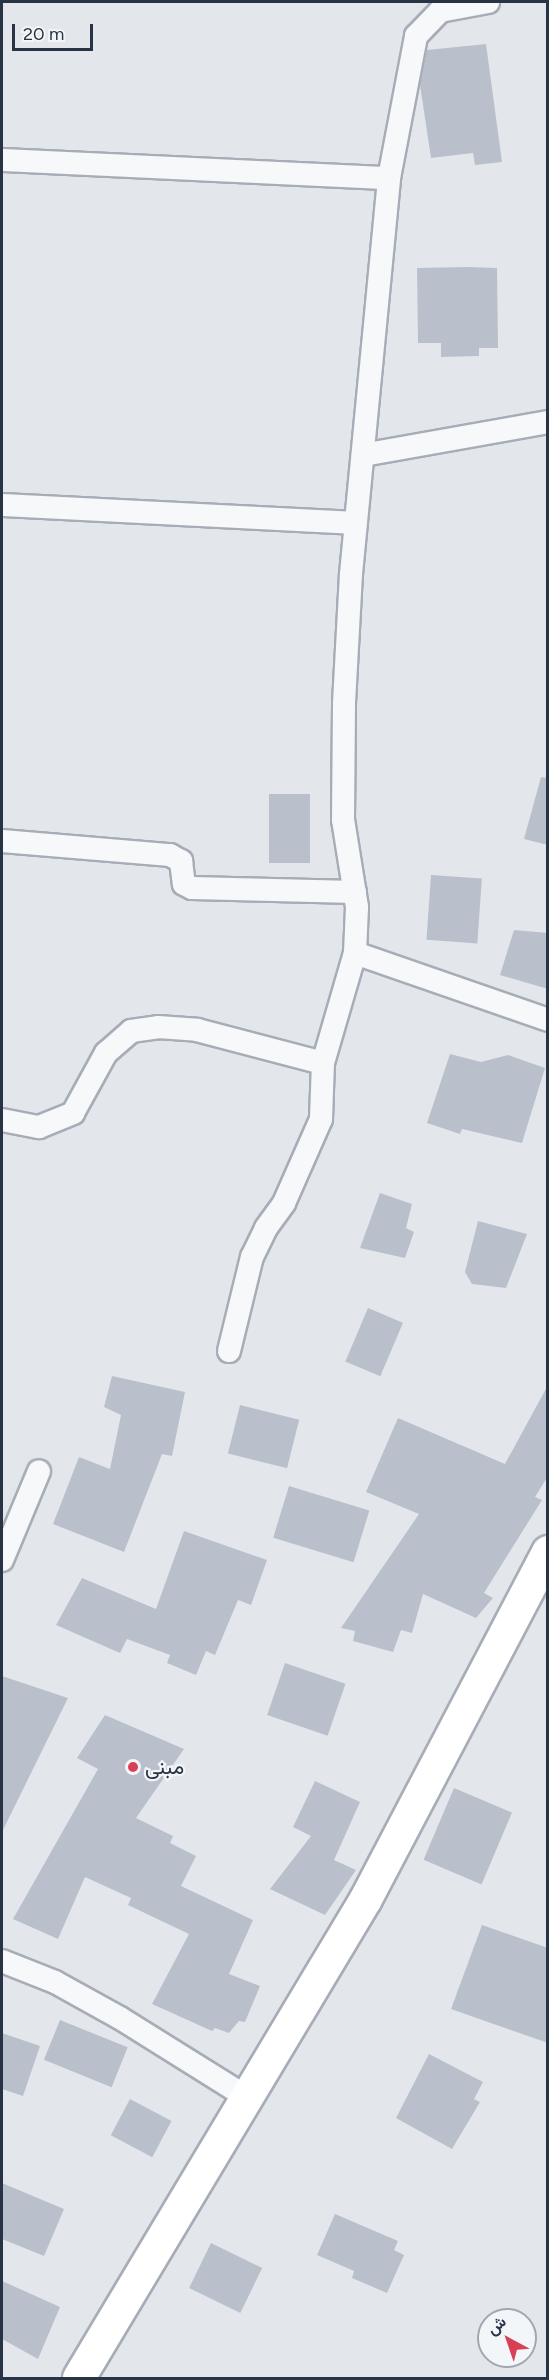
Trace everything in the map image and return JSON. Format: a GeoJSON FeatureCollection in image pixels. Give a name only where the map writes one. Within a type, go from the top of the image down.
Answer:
{"type":"FeatureCollection","features":[{"type":"Feature","properties":{"kind":"street"},"geometry":{"type":"LineString","coordinates":[[229,1351],[252,1257],[266,1228],[284,1203],[321,1119],[323,1063],[355,953],[355,892],[343,820],[343,762],[356,523],[389,178],[416,36],[440,11],[488,2]]}},
{"type":"Feature","properties":{"kind":"street"},"geometry":{"type":"LineString","coordinates":[[2,160],[389,178]]}},
{"type":"Feature","properties":{"kind":"street"},"geometry":{"type":"LineString","coordinates":[[363,455],[548,423]]}},
{"type":"Feature","properties":{"kind":"street"},"geometry":{"type":"LineString","coordinates":[[2,505],[356,523]]}},
{"type":"Feature","properties":{"kind":"street"},"geometry":{"type":"LineString","coordinates":[[2,841],[170,855],[181,861],[184,884],[192,888],[355,892]]}},
{"type":"Feature","properties":{"kind":"street"},"geometry":{"type":"LineString","coordinates":[[355,953],[548,1020]]}},
{"type":"Feature","properties":{"kind":"street"},"geometry":{"type":"LineString","coordinates":[[2,1120],[39,1127],[73,1113],[106,1053],[131,1031],[158,1027],[197,1030],[323,1063]]}},
{"type":"Feature","properties":{"kind":"street"},"geometry":{"type":"LineString","coordinates":[[2,1560],[39,1471]]}},
{"type":"Feature","properties":{"kind":"street"},"geometry":{"type":"LineString","coordinates":[[79,2379],[245,2096],[366,1899],[546,1560]]}},
{"type":"Feature","properties":{"kind":"street"},"geometry":{"type":"LineString","coordinates":[[2,1961],[55,1982],[120,2018],[245,2096]]}},
{"type":"Feature","properties":{"kind":"building"},"geometry":{"type":"Polygon","coordinates":[[[486,44],[502,162],[475,165],[473,153],[431,158],[420,85],[427,50],[486,44]]]}},
{"type":"Feature","properties":{"kind":"building"},"geometry":{"type":"Polygon","coordinates":[[[417,268],[497,268],[498,348],[479,348],[479,356],[441,357],[441,343],[418,343],[417,268]]]}},
{"type":"Feature","properties":{"kind":"building"},"geometry":{"type":"Polygon","coordinates":[[[541,777],[548,778],[548,845],[524,839],[541,777]]]}},
{"type":"Feature","properties":{"kind":"building"},"geometry":{"type":"Polygon","coordinates":[[[269,794],[310,794],[310,863],[269,863],[269,794]]]}},
{"type":"Feature","properties":{"kind":"building"},"geometry":{"type":"Polygon","coordinates":[[[431,875],[482,879],[477,943],[426,940],[431,875]]]}},
{"type":"Feature","properties":{"kind":"building"},"geometry":{"type":"Polygon","coordinates":[[[514,930],[548,933],[548,989],[500,975],[514,930]]]}},
{"type":"Feature","properties":{"kind":"building"},"geometry":{"type":"Polygon","coordinates":[[[450,1054],[481,1062],[508,1055],[545,1068],[522,1143],[462,1129],[460,1134],[427,1123],[450,1054]]]}},
{"type":"Feature","properties":{"kind":"building"},"geometry":{"type":"Polygon","coordinates":[[[380,1193],[412,1204],[406,1228],[414,1232],[405,1258],[360,1248],[380,1193]]]}},
{"type":"Feature","properties":{"kind":"building"},"geometry":{"type":"Polygon","coordinates":[[[478,1221],[527,1234],[506,1288],[472,1284],[465,1272],[478,1221]]]}},
{"type":"Feature","properties":{"kind":"building"},"geometry":{"type":"Polygon","coordinates":[[[368,1308],[403,1323],[380,1376],[345,1361],[368,1308]]]}},
{"type":"Feature","properties":{"kind":"building"},"geometry":{"type":"Polygon","coordinates":[[[112,1376],[185,1392],[172,1456],[162,1454],[124,1552],[53,1524],[79,1457],[110,1469],[121,1415],[104,1407],[112,1376]]]}},
{"type":"Feature","properties":{"kind":"building"},"geometry":{"type":"Polygon","coordinates":[[[548,1385],[548,1476],[535,1497],[542,1500],[484,1593],[493,1598],[476,1618],[423,1594],[412,1633],[401,1630],[393,1652],[353,1641],[355,1631],[341,1628],[419,1514],[366,1492],[398,1418],[505,1464],[548,1385]]]}},
{"type":"Feature","properties":{"kind":"building"},"geometry":{"type":"Polygon","coordinates":[[[240,1405],[299,1420],[287,1468],[228,1454],[240,1405]]]}},
{"type":"Feature","properties":{"kind":"building"},"geometry":{"type":"Polygon","coordinates":[[[289,1486],[369,1511],[354,1562],[273,1538],[289,1486]]]}},
{"type":"Feature","properties":{"kind":"building"},"geometry":{"type":"Polygon","coordinates":[[[184,1531],[267,1560],[251,1605],[238,1600],[215,1655],[206,1651],[196,1675],[167,1663],[170,1655],[127,1639],[120,1653],[56,1625],[82,1578],[156,1609],[184,1531]]]}},
{"type":"Feature","properties":{"kind":"building"},"geometry":{"type":"Polygon","coordinates":[[[285,1663],[346,1684],[328,1736],[267,1715],[285,1663]]]}},
{"type":"Feature","properties":{"kind":"building"},"geometry":{"type":"Polygon","coordinates":[[[2,1676],[68,1698],[2,1832],[2,1676]]]}},
{"type":"Feature","properties":{"kind":"building"},"geometry":{"type":"Polygon","coordinates":[[[105,1715],[184,1749],[136,1818],[173,1836],[170,1843],[196,1856],[181,1886],[253,1920],[229,1974],[260,1986],[245,2022],[239,2021],[229,2033],[215,2028],[212,2031],[152,2004],[189,1934],[128,1905],[131,1898],[85,1877],[58,1939],[13,1919],[98,1769],[77,1758],[105,1715]]]}},
{"type":"Feature","properties":{"kind":"building"},"geometry":{"type":"Polygon","coordinates":[[[315,1781],[360,1802],[334,1860],[356,1870],[325,1915],[270,1889],[311,1836],[293,1827],[315,1781]]]}},
{"type":"Feature","properties":{"kind":"building"},"geometry":{"type":"Polygon","coordinates":[[[454,1788],[512,1813],[482,1884],[424,1860],[454,1788]]]}},
{"type":"Feature","properties":{"kind":"building"},"geometry":{"type":"Polygon","coordinates":[[[482,1925],[548,1948],[548,2043],[451,2009],[482,1925]]]}},
{"type":"Feature","properties":{"kind":"building"},"geometry":{"type":"Polygon","coordinates":[[[60,2020],[128,2047],[112,2087],[44,2060],[60,2020]]]}},
{"type":"Feature","properties":{"kind":"building"},"geometry":{"type":"Polygon","coordinates":[[[2,2033],[40,2046],[23,2096],[2,2089],[2,2033]]]}},
{"type":"Feature","properties":{"kind":"building"},"geometry":{"type":"Polygon","coordinates":[[[429,2054],[483,2082],[474,2099],[480,2102],[452,2149],[396,2118],[429,2054]]]}},
{"type":"Feature","properties":{"kind":"building"},"geometry":{"type":"Polygon","coordinates":[[[130,2099],[171,2121],[152,2157],[111,2135],[130,2099]]]}},
{"type":"Feature","properties":{"kind":"building"},"geometry":{"type":"Polygon","coordinates":[[[2,2183],[64,2209],[44,2256],[2,2239],[2,2183]]]}},
{"type":"Feature","properties":{"kind":"building"},"geometry":{"type":"Polygon","coordinates":[[[335,2214],[398,2241],[394,2250],[404,2255],[387,2293],[352,2278],[354,2271],[317,2255],[335,2214]]]}},
{"type":"Feature","properties":{"kind":"building"},"geometry":{"type":"Polygon","coordinates":[[[211,2243],[262,2268],[240,2313],[189,2288],[211,2243]]]}},
{"type":"Feature","properties":{"kind":"building"},"geometry":{"type":"Polygon","coordinates":[[[2,2281],[60,2307],[38,2359],[2,2339],[2,2281]]]}},
{"type":"Feature","properties":{"kind":"place","name":"مبنى"},"geometry":{"type":"Point","coordinates":[133,1767]}}]}
